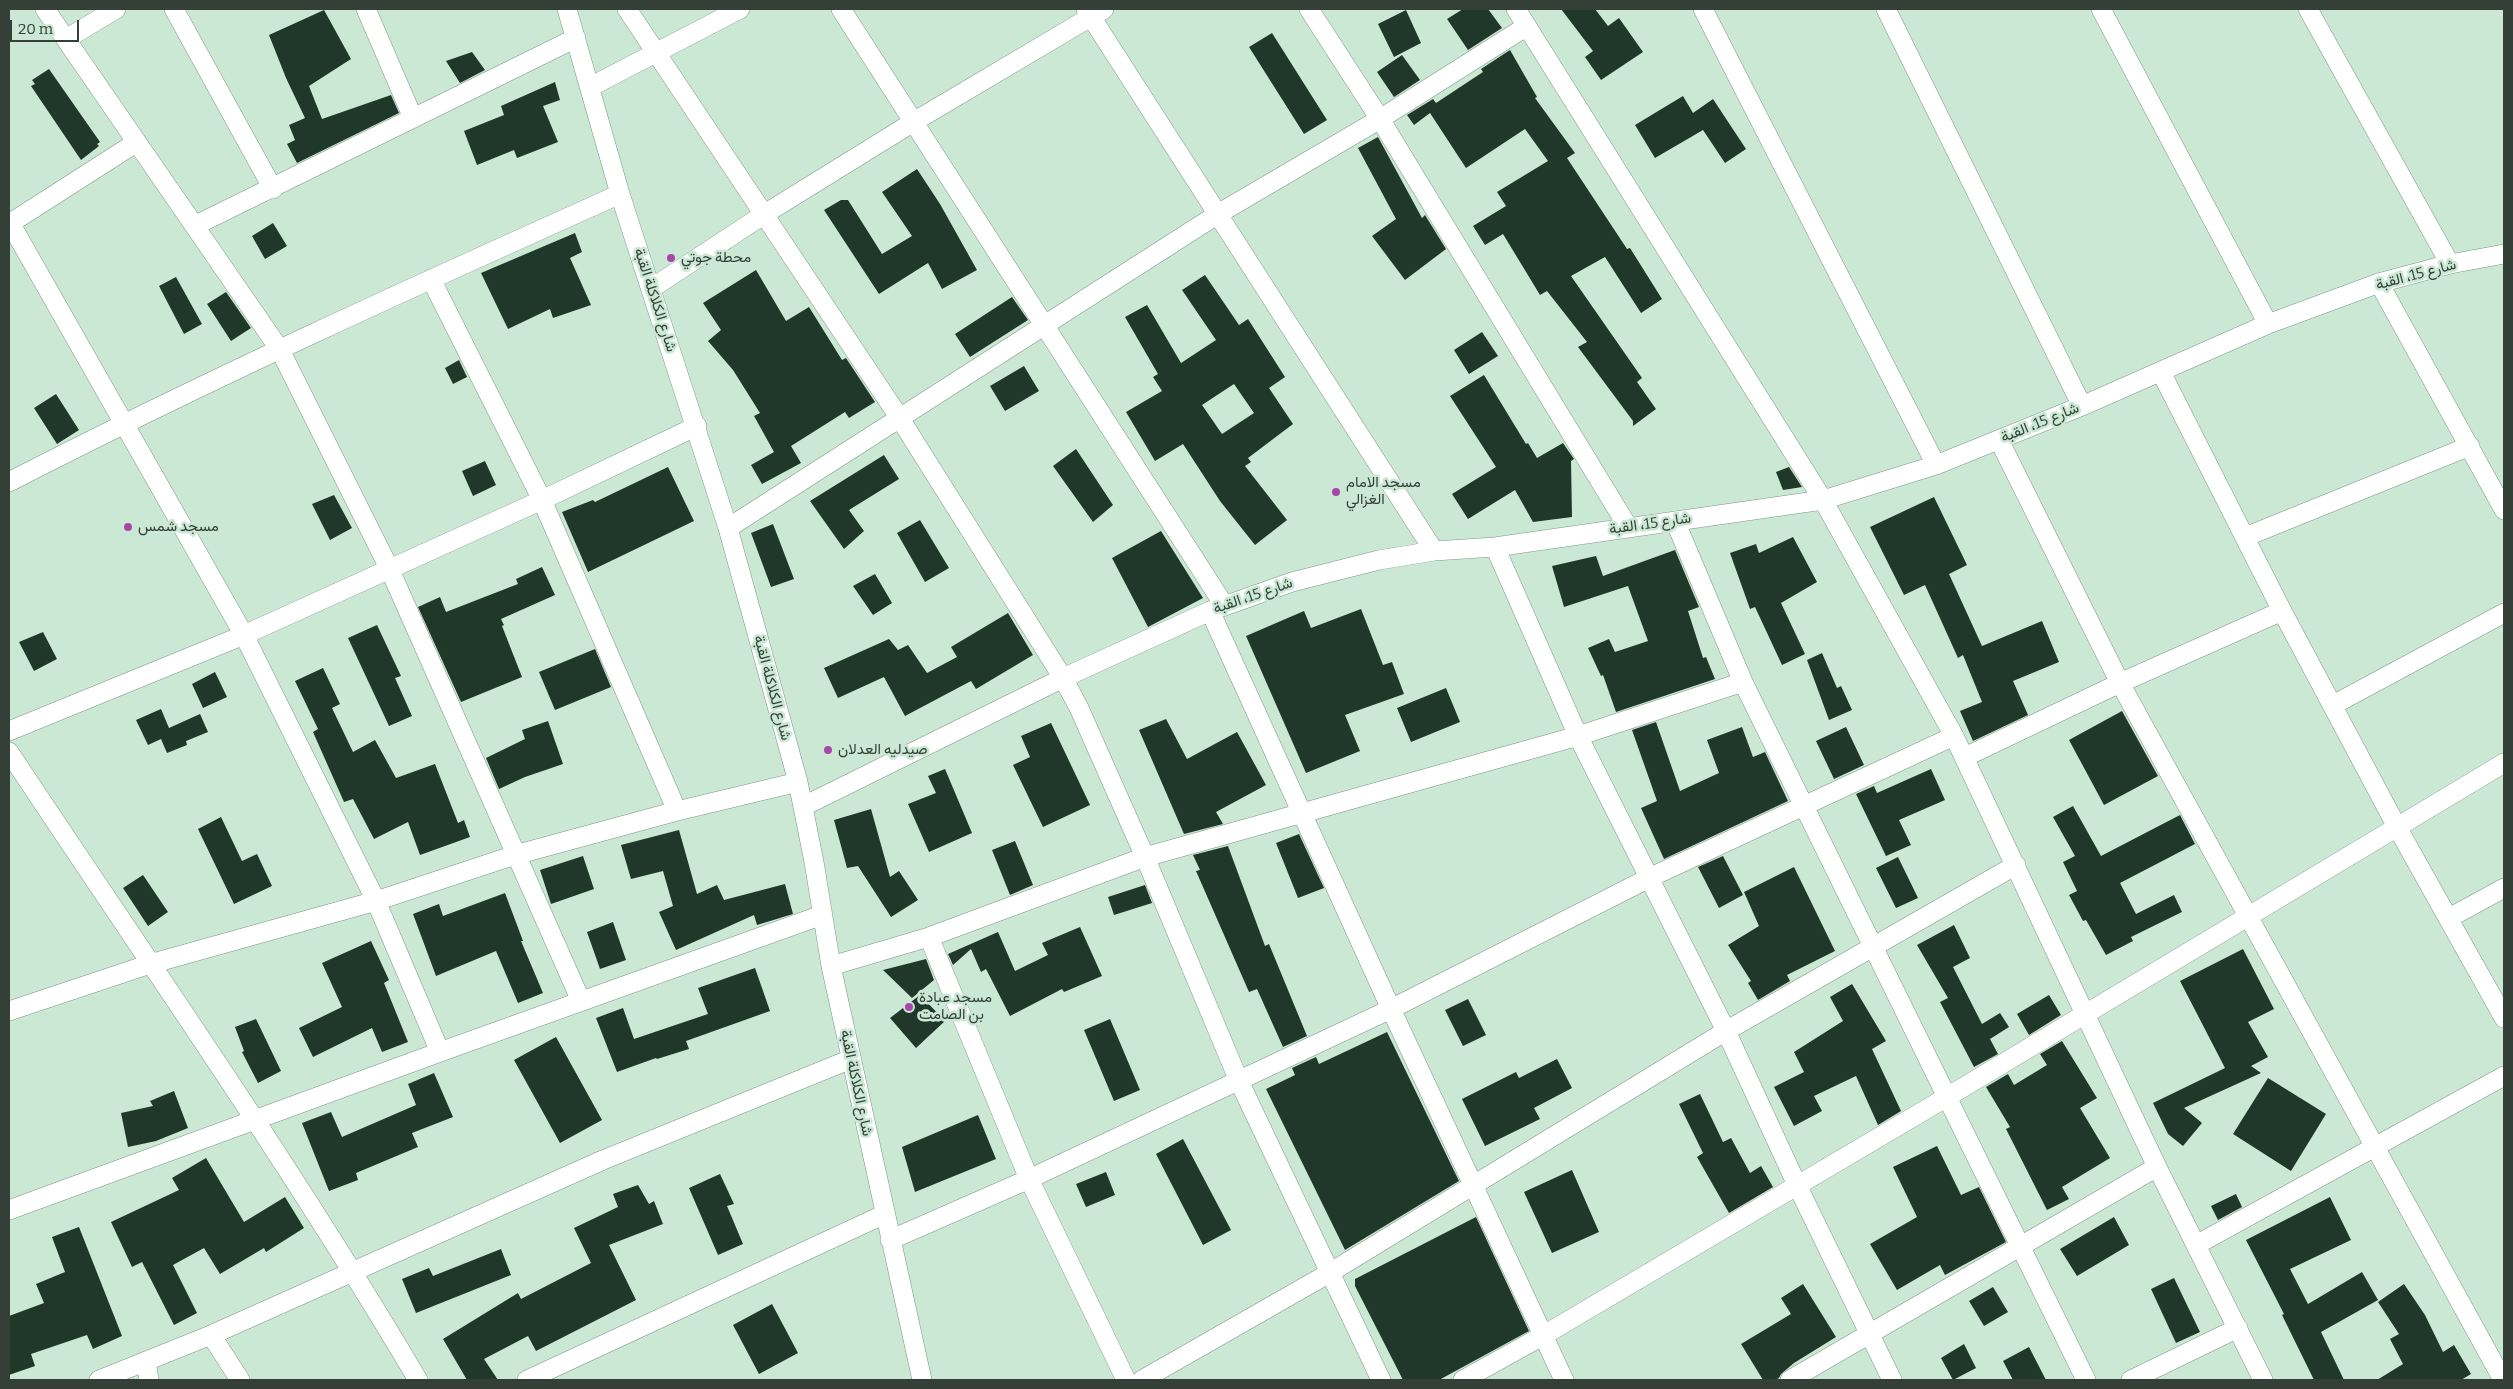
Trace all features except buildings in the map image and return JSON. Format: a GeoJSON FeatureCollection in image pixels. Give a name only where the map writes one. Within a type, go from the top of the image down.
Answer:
{"type":"FeatureCollection","features":[{"type":"Feature","properties":{"kind":"street"},"geometry":{"type":"LineString","coordinates":[[45,9],[280,350],[390,570],[581,1002]]}},
{"type":"Feature","properties":{"kind":"street"},"geometry":{"type":"LineString","coordinates":[[66,39],[116,9]]}},
{"type":"Feature","properties":{"kind":"street"},"geometry":{"type":"LineString","coordinates":[[174,9],[272,189]]}},
{"type":"Feature","properties":{"kind":"street"},"geometry":{"type":"LineString","coordinates":[[366,9],[413,118]]}},
{"type":"Feature","properties":{"kind":"street","name":"شارع الكلاكلة القبة"},"geometry":{"type":"LineString","coordinates":[[568,9],[620,194],[697,426],[728,528],[798,782],[804,806],[831,966],[922,1380]]}},
{"type":"Feature","properties":{"kind":"street"},"geometry":{"type":"LineString","coordinates":[[627,9],[899,418],[1063,678],[1079,708],[1145,857],[1238,1080],[1381,1380]]}},
{"type":"Feature","properties":{"kind":"street"},"geometry":{"type":"LineString","coordinates":[[590,87],[740,9]]}},
{"type":"Feature","properties":{"kind":"street"},"geometry":{"type":"LineString","coordinates":[[841,9],[915,120],[1217,608],[1302,815],[1564,1380]]}},
{"type":"Feature","properties":{"kind":"street"},"geometry":{"type":"LineString","coordinates":[[1309,9],[1380,119],[1628,526]]}},
{"type":"Feature","properties":{"kind":"street"},"geometry":{"type":"LineString","coordinates":[[1516,9],[1823,500],[1954,736],[2157,1167],[2263,1380]]}},
{"type":"Feature","properties":{"kind":"street"},"geometry":{"type":"LineString","coordinates":[[1703,9],[1936,464]]}},
{"type":"Feature","properties":{"kind":"street"},"geometry":{"type":"LineString","coordinates":[[1886,9],[2082,406]]}},
{"type":"Feature","properties":{"kind":"street"},"geometry":{"type":"LineString","coordinates":[[2101,9],[2268,324]]}},
{"type":"Feature","properties":{"kind":"street"},"geometry":{"type":"LineString","coordinates":[[2308,9],[2450,264]]}},
{"type":"Feature","properties":{"kind":"street"},"geometry":{"type":"LineString","coordinates":[[652,288],[763,215],[915,120],[1094,12],[1218,214],[1434,551]]}},
{"type":"Feature","properties":{"kind":"street"},"geometry":{"type":"LineString","coordinates":[[728,528],[1218,214],[1380,119],[1527,26]]}},
{"type":"Feature","properties":{"kind":"street"},"geometry":{"type":"LineString","coordinates":[[196,226],[576,38]]}},
{"type":"Feature","properties":{"kind":"street"},"geometry":{"type":"LineString","coordinates":[[137,142],[9,223],[125,422],[244,635],[376,901],[440,1052]]}},
{"type":"Feature","properties":{"kind":"street"},"geometry":{"type":"LineString","coordinates":[[9,482],[125,422],[431,279],[620,194]]}},
{"type":"Feature","properties":{"kind":"street","name":"شارع 15، القبة"},"geometry":{"type":"LineString","coordinates":[[804,806],[1063,678],[1217,608],[1292,582],[1380,560],[1434,551],[1496,547],[1628,526],[1823,500],[1936,464],[1999,440],[2161,372],[2268,324],[2379,284],[2450,264],[2504,254]]}},
{"type":"Feature","properties":{"kind":"street"},"geometry":{"type":"LineString","coordinates":[[431,279],[542,500],[677,811]]}},
{"type":"Feature","properties":{"kind":"street"},"geometry":{"type":"LineString","coordinates":[[2379,284],[2504,510]]}},
{"type":"Feature","properties":{"kind":"street"},"geometry":{"type":"LineString","coordinates":[[2161,372],[2282,611],[2397,827],[2504,1018]]}},
{"type":"Feature","properties":{"kind":"street"},"geometry":{"type":"LineString","coordinates":[[9,731],[244,635],[542,500],[697,426]]}},
{"type":"Feature","properties":{"kind":"street"},"geometry":{"type":"LineString","coordinates":[[1999,440],[2120,683],[2503,1380]]}},
{"type":"Feature","properties":{"kind":"street"},"geometry":{"type":"LineString","coordinates":[[2245,537],[2470,446]]}},
{"type":"Feature","properties":{"kind":"street"},"geometry":{"type":"LineString","coordinates":[[1675,521],[1743,682],[2086,1380]]}},
{"type":"Feature","properties":{"kind":"street"},"geometry":{"type":"LineString","coordinates":[[1496,547],[1578,736],[1651,877],[1892,1380]]}},
{"type":"Feature","properties":{"kind":"street"},"geometry":{"type":"LineString","coordinates":[[1965,757],[2120,683],[2282,611]]}},
{"type":"Feature","properties":{"kind":"street"},"geometry":{"type":"LineString","coordinates":[[2333,706],[2504,612]]}},
{"type":"Feature","properties":{"kind":"street"},"geometry":{"type":"LineString","coordinates":[[831,966],[929,937],[1145,857],[1302,815],[1578,736],[1743,682]]}},
{"type":"Feature","properties":{"kind":"street"},"geometry":{"type":"LineString","coordinates":[[890,1240],[1029,1179],[1391,1009],[1651,877],[1954,736]]}},
{"type":"Feature","properties":{"kind":"street"},"geometry":{"type":"LineString","coordinates":[[9,752],[150,964],[257,1119],[354,1271],[418,1380]]}},
{"type":"Feature","properties":{"kind":"street"},"geometry":{"type":"LineString","coordinates":[[1463,1380],[1544,1335],[1947,1097],[2504,764]]}},
{"type":"Feature","properties":{"kind":"street"},"geometry":{"type":"LineString","coordinates":[[9,1011],[150,964],[376,901],[515,855],[677,811],[798,782]]}},
{"type":"Feature","properties":{"kind":"street"},"geometry":{"type":"LineString","coordinates":[[1142,1380],[1331,1272],[1726,1031],[1872,946],[2016,866]]}},
{"type":"Feature","properties":{"kind":"street"},"geometry":{"type":"LineString","coordinates":[[2449,918],[2504,888]]}},
{"type":"Feature","properties":{"kind":"street"},"geometry":{"type":"LineString","coordinates":[[9,1210],[440,1052],[822,915]]}},
{"type":"Feature","properties":{"kind":"street"},"geometry":{"type":"LineString","coordinates":[[929,937],[1029,1179],[1126,1380]]}},
{"type":"Feature","properties":{"kind":"street"},"geometry":{"type":"LineString","coordinates":[[99,1380],[211,1336],[603,1160],[851,1059]]}},
{"type":"Feature","properties":{"kind":"street"},"geometry":{"type":"LineString","coordinates":[[2196,1245],[2504,1076]]}},
{"type":"Feature","properties":{"kind":"street"},"geometry":{"type":"LineString","coordinates":[[1790,1380],[2157,1167]]}},
{"type":"Feature","properties":{"kind":"street"},"geometry":{"type":"LineString","coordinates":[[527,1380],[885,1214]]}},
{"type":"Feature","properties":{"kind":"street"},"geometry":{"type":"LineString","coordinates":[[2131,1380],[2238,1328]]}},
{"type":"Feature","properties":{"kind":"street"},"geometry":{"type":"LineString","coordinates":[[211,1336],[240,1380]]}},
{"type":"Feature","properties":{"kind":"street"},"geometry":{"type":"LineString","coordinates":[[146,1361],[149,1380]]}},
{"type":"Feature","properties":{"kind":"place","name":"محطة جوتي"},"geometry":{"type":"Point","coordinates":[671,258]}},
{"type":"Feature","properties":{"kind":"place","name":"مسجد الامام الغزالي"},"geometry":{"type":"Point","coordinates":[1336,492]}},
{"type":"Feature","properties":{"kind":"place","name":"مسجد شمس"},"geometry":{"type":"Point","coordinates":[128,527]}},
{"type":"Feature","properties":{"kind":"place","name":"صيدليه العدلان"},"geometry":{"type":"Point","coordinates":[828,750]}},
{"type":"Feature","properties":{"kind":"place","name":"مسجد عبادة بن الصامت"},"geometry":{"type":"Point","coordinates":[909,1007]}}]}
